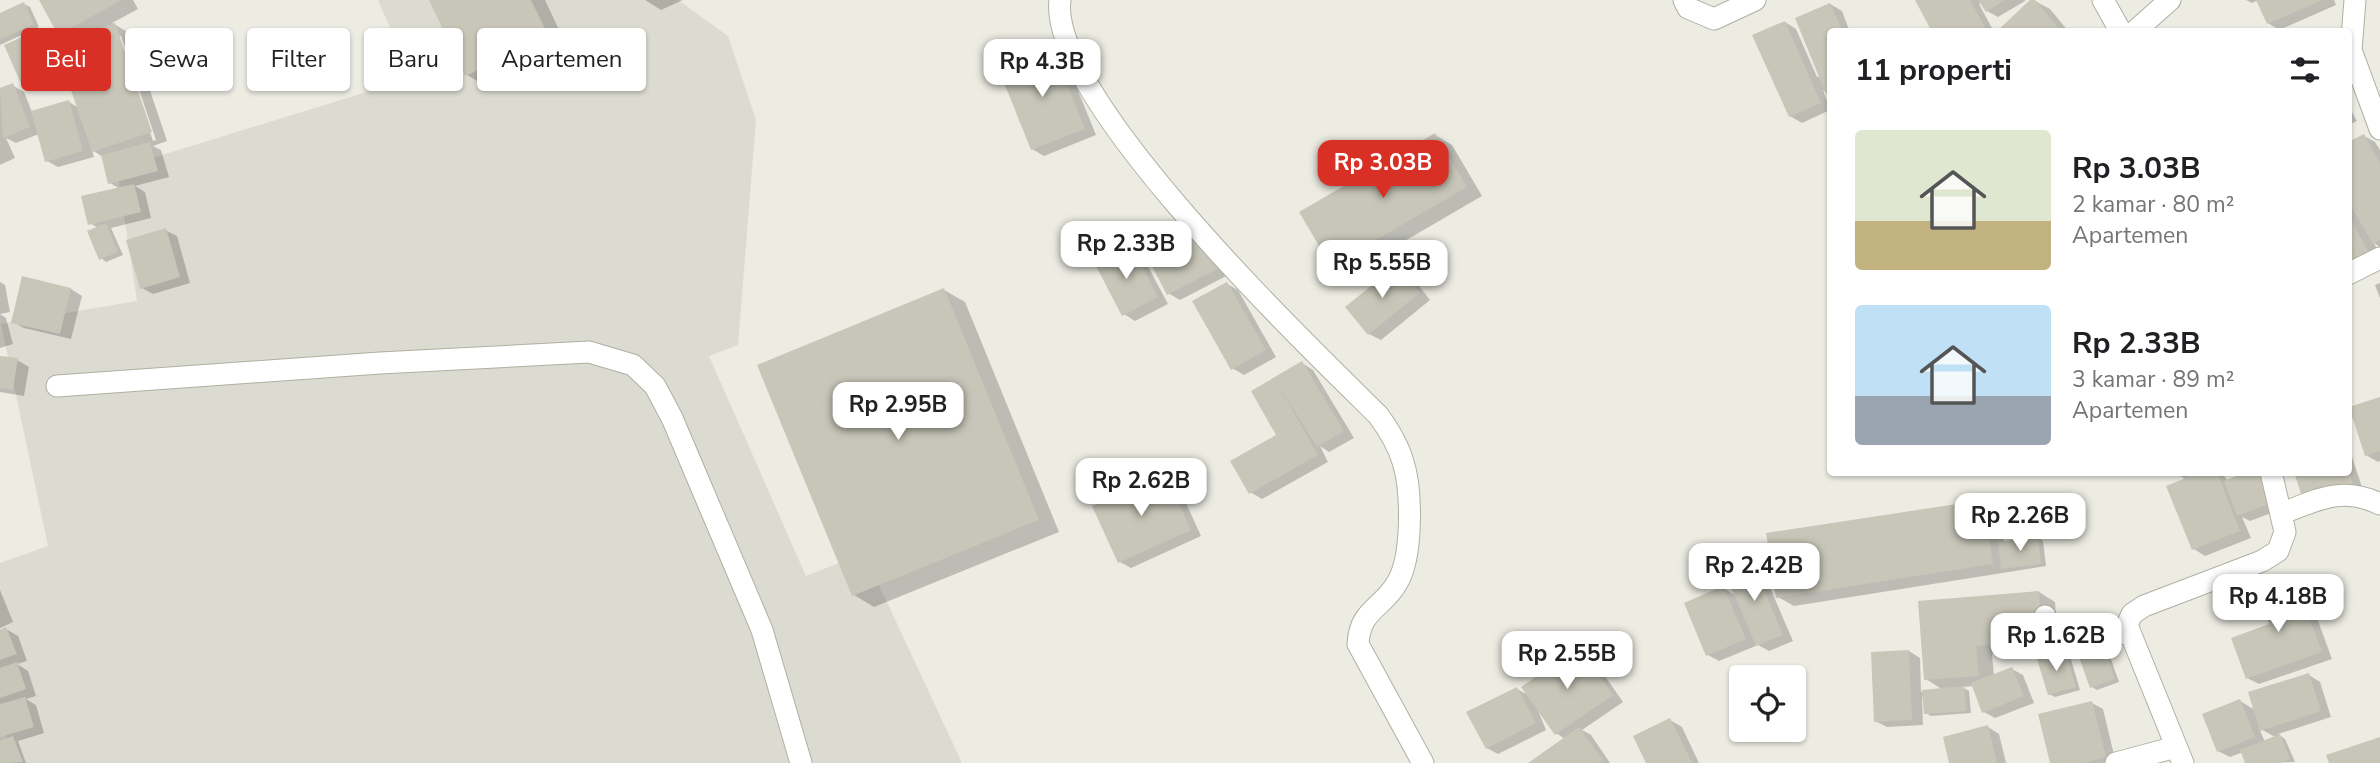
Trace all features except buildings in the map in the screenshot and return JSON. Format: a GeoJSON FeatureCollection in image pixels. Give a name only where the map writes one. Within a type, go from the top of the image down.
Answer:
{"type":"FeatureCollection","features":[{"type":"Feature","properties":{"kind":"street"},"geometry":{"type":"LineString","coordinates":[[1060,0],[1064,40],[1083,77],[1146,168],[1237,271],[1378,415],[1393,435],[1404,463],[1409,499],[1404,568],[1396,585],[1359,626],[1358,644],[1423,763]]}},
{"type":"Feature","properties":{"kind":"street"},"geometry":{"type":"LineString","coordinates":[[1684,0],[1688,8],[1705,18],[1714,19],[1755,0]]}},
{"type":"Feature","properties":{"kind":"street"},"geometry":{"type":"LineString","coordinates":[[2103,0],[2119,28]]}},
{"type":"Feature","properties":{"kind":"street"},"geometry":{"type":"LineString","coordinates":[[2138,28],[2170,0]]}},
{"type":"Feature","properties":{"kind":"street"},"geometry":{"type":"LineString","coordinates":[[2352,38],[2355,0]]}},
{"type":"Feature","properties":{"kind":"street"},"geometry":{"type":"LineString","coordinates":[[2352,53],[2380,129]]}},
{"type":"Feature","properties":{"kind":"street"},"geometry":{"type":"LineString","coordinates":[[2352,272],[2380,258]]}},
{"type":"Feature","properties":{"kind":"street"},"geometry":{"type":"LineString","coordinates":[[57,386],[366,364],[589,352],[633,365],[655,386],[672,418],[757,618],[802,763]]}},
{"type":"Feature","properties":{"kind":"street"},"geometry":{"type":"LineString","coordinates":[[2116,763],[2180,755],[2129,633],[2127,625],[2132,614],[2144,606],[2262,561],[2278,551],[2284,541],[2283,513],[2272,476]]}},
{"type":"Feature","properties":{"kind":"street"},"geometry":{"type":"LineString","coordinates":[[2283,513],[2323,497],[2344,494],[2361,495],[2380,504]]}},
{"type":"Feature","properties":{"kind":"street"},"geometry":{"type":"LineString","coordinates":[[2045,616],[2048,628],[2055,636],[2129,633]]}},
{"type":"Feature","properties":{"kind":"shaded area"},"geometry":{"type":"Polygon","coordinates":[[[378,0],[678,0],[728,36],[756,120],[738,345],[709,356],[806,576],[864,553],[962,763],[13,763],[0,712],[0,563],[48,546],[1,324],[137,301],[117,169],[370,91],[463,91],[463,28],[390,28],[378,0]]]}}]}
